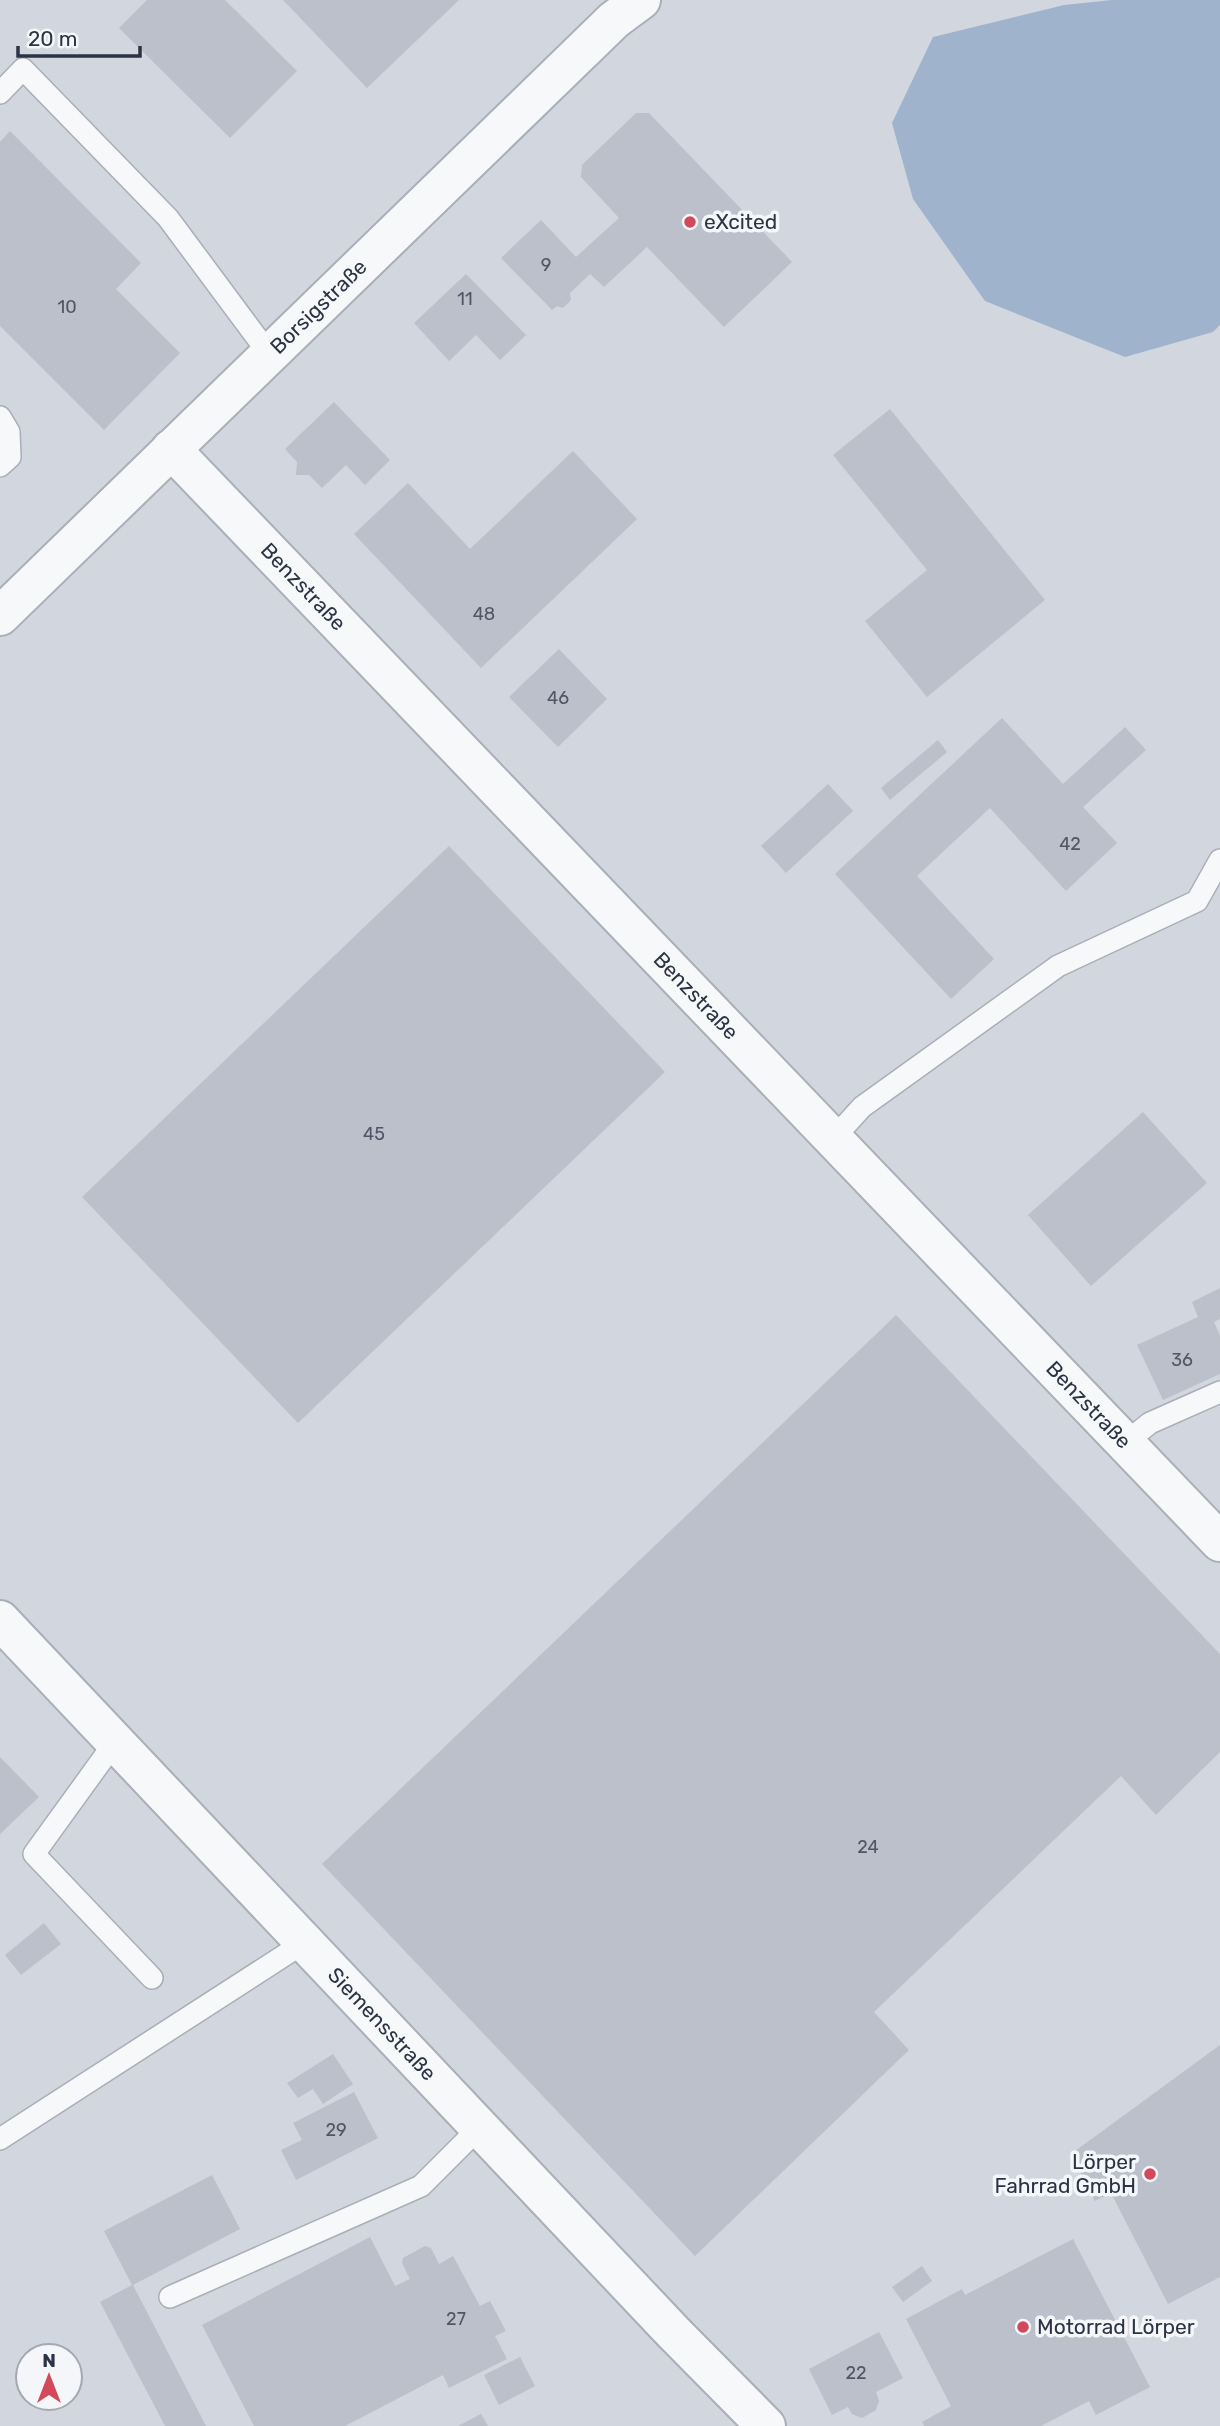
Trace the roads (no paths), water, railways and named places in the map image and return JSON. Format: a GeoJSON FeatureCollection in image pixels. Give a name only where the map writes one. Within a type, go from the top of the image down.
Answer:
{"type":"FeatureCollection","features":[{"type":"Feature","properties":{"kind":"street","name":"Borsigstraße"},"geometry":{"type":"LineString","coordinates":[[0,616],[614,20],[641,0]]}},
{"type":"Feature","properties":{"kind":"street","name":"Benzstraße"},"geometry":{"type":"LineString","coordinates":[[171,449],[1220,1542]]}},
{"type":"Feature","properties":{"kind":"street","name":"Siemensstraße"},"geometry":{"type":"LineString","coordinates":[[0,1620],[664,2322],[766,2426]]}},
{"type":"Feature","properties":{"kind":"lane"},"geometry":{"type":"LineString","coordinates":[[0,93],[23,69],[168,218],[268,354]]}},
{"type":"Feature","properties":{"kind":"lane"},"geometry":{"type":"LineString","coordinates":[[0,417],[9,432],[10,457],[0,466]]}},
{"type":"Feature","properties":{"kind":"lane"},"geometry":{"type":"LineString","coordinates":[[833,1139],[862,1107],[1058,966],[1197,901],[1220,860]]}},
{"type":"Feature","properties":{"kind":"lane"},"geometry":{"type":"LineString","coordinates":[[1125,1443],[1150,1423],[1220,1392]]}},
{"type":"Feature","properties":{"kind":"lane"},"geometry":{"type":"LineString","coordinates":[[115,1742],[34,1854],[152,1978]]}},
{"type":"Feature","properties":{"kind":"lane"},"geometry":{"type":"LineString","coordinates":[[0,2139],[305,1942]]}},
{"type":"Feature","properties":{"kind":"lane"},"geometry":{"type":"LineString","coordinates":[[170,2297],[421,2186],[480,2127]]}},
{"type":"Feature","properties":{"kind":"water"},"geometry":{"type":"Polygon","coordinates":[[[1112,0],[1220,0],[1220,325],[1213,332],[1125,357],[985,301],[913,199],[892,123],[933,37],[1064,5],[1112,0]]]}},
{"type":"Feature","properties":{"kind":"place","name":"eXcited"},"geometry":{"type":"Point","coordinates":[690,222]}},
{"type":"Feature","properties":{"kind":"place","name":"Lörper Fahrrad GmbH"},"geometry":{"type":"Point","coordinates":[1150,2174]}},
{"type":"Feature","properties":{"kind":"place","name":"Motorrad Lörper"},"geometry":{"type":"Point","coordinates":[1023,2327]}}]}
